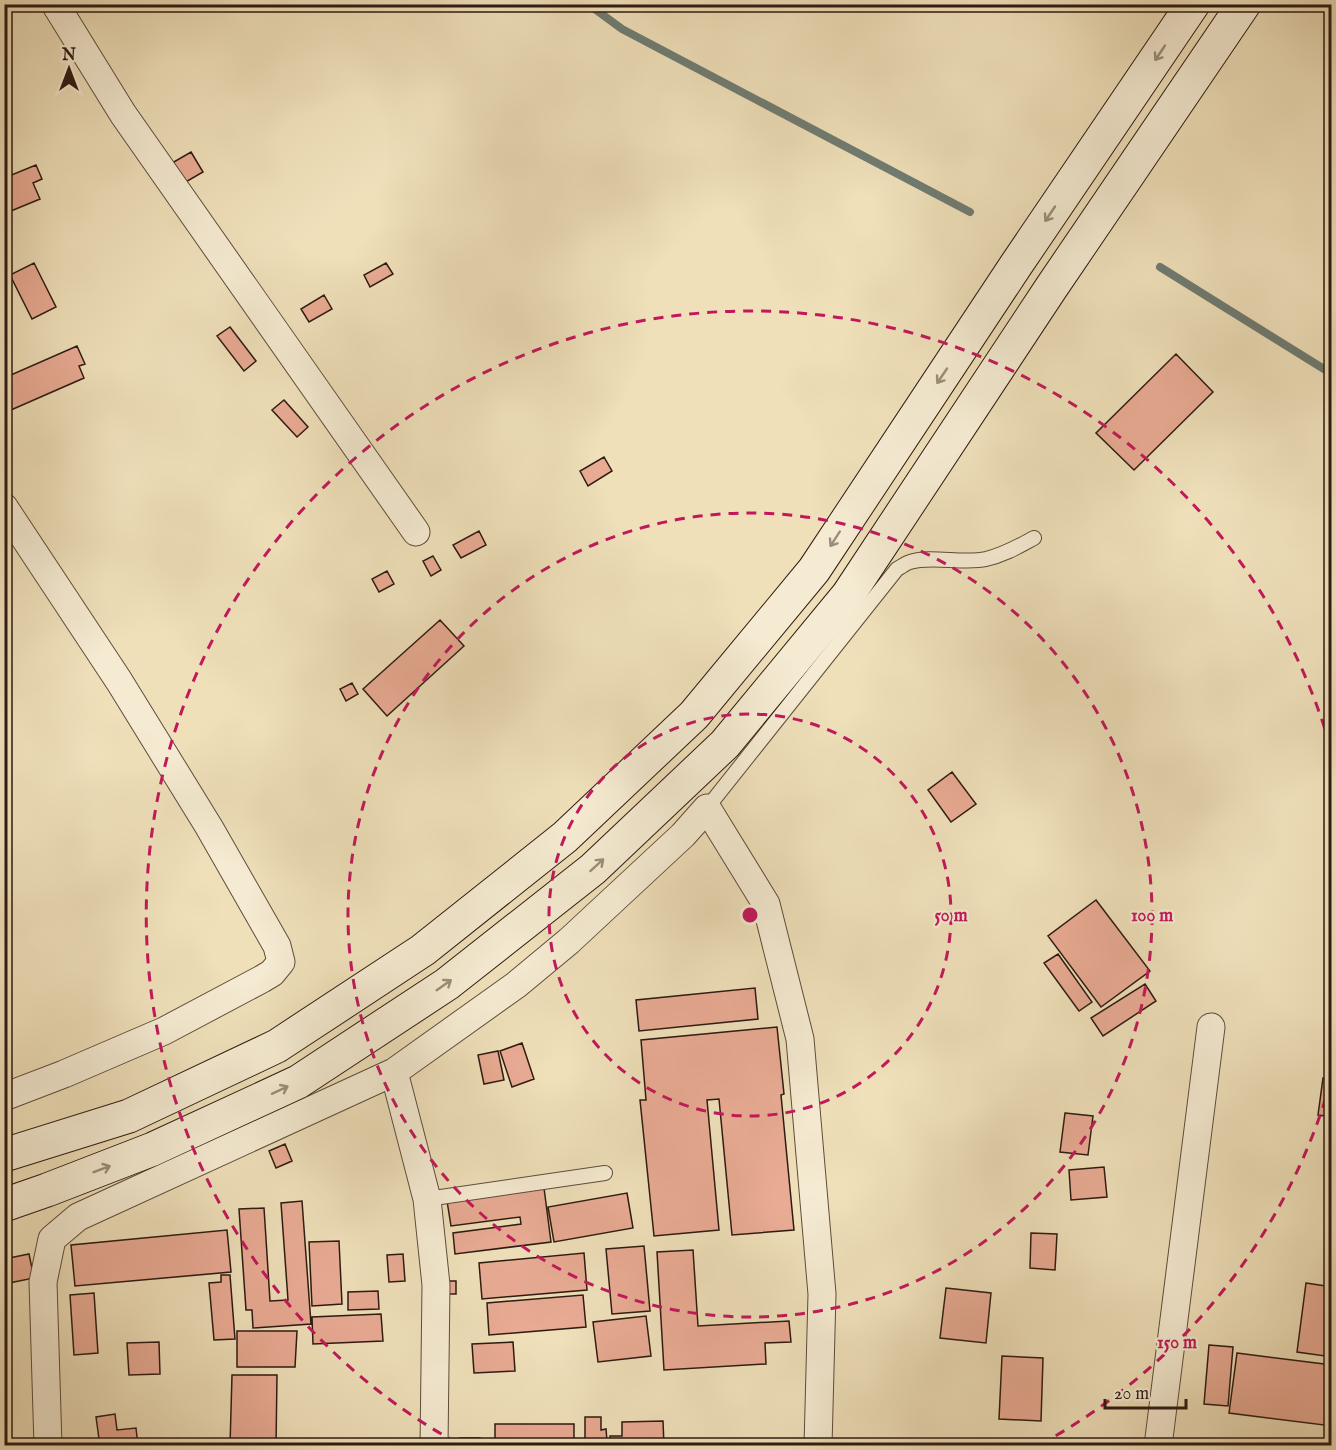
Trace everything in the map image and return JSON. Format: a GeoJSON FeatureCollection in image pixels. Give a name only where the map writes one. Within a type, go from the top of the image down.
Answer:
{"type":"FeatureCollection","features":[{"type":"Feature","properties":{"kind":"main road"},"geometry":{"type":"LineString","coordinates":[[9,1154],[129,1116],[277,1046],[423,950],[566,837],[694,715],[814,570],[1016,265],[1193,4]]}},
{"type":"Feature","properties":{"kind":"main road"},"geometry":{"type":"LineString","coordinates":[[4,1205],[153,1149],[297,1082],[447,984],[593,869],[725,744],[849,595],[988,382],[1244,4]]}},
{"type":"Feature","properties":{"kind":"street"},"geometry":{"type":"LineString","coordinates":[[55,4],[123,114],[416,532]]}},
{"type":"Feature","properties":{"kind":"street"},"geometry":{"type":"LineString","coordinates":[[4,507],[119,681],[209,827],[277,946],[281,962],[262,980],[164,1031],[4,1097]]}},
{"type":"Feature","properties":{"kind":"street"},"geometry":{"type":"LineString","coordinates":[[48,1446],[43,1282],[52,1239],[78,1217],[394,1072],[516,985],[569,941],[683,835],[707,808],[766,904],[800,1039],[822,1294],[818,1446]]}},
{"type":"Feature","properties":{"kind":"street"},"geometry":{"type":"LineString","coordinates":[[1158,1446],[1211,1027]]}},
{"type":"Feature","properties":{"kind":"street"},"geometry":{"type":"LineString","coordinates":[[394,1072],[427,1199],[436,1285],[434,1446]]}},
{"type":"Feature","properties":{"kind":"lane"},"geometry":{"type":"LineString","coordinates":[[707,808],[897,569],[911,561],[925,559],[961,561],[985,559],[1004,554],[1034,538]]}},
{"type":"Feature","properties":{"kind":"lane"},"geometry":{"type":"LineString","coordinates":[[427,1199],[605,1173]]}},
{"type":"Feature","properties":{"kind":"building"},"geometry":{"type":"Polygon","coordinates":[[[191,152],[203,172],[184,183],[172,163],[191,152]]]}},
{"type":"Feature","properties":{"kind":"building"},"geometry":{"type":"Polygon","coordinates":[[[36,165],[42,179],[33,183],[40,199],[6,213],[4,210],[4,178],[36,165]]]}},
{"type":"Feature","properties":{"kind":"building"},"geometry":{"type":"Polygon","coordinates":[[[34,263],[56,307],[32,319],[10,275],[34,263]]]}},
{"type":"Feature","properties":{"kind":"building"},"geometry":{"type":"Polygon","coordinates":[[[386,263],[393,274],[370,287],[364,275],[386,263]]]}},
{"type":"Feature","properties":{"kind":"building"},"geometry":{"type":"Polygon","coordinates":[[[324,295],[332,309],[309,322],[301,309],[324,295]]]}},
{"type":"Feature","properties":{"kind":"building"},"geometry":{"type":"Polygon","coordinates":[[[230,327],[256,361],[244,371],[217,336],[230,327]]]}},
{"type":"Feature","properties":{"kind":"building"},"geometry":{"type":"Polygon","coordinates":[[[77,346],[85,364],[79,366],[84,378],[4,413],[4,378],[77,346]]]}},
{"type":"Feature","properties":{"kind":"building"},"geometry":{"type":"Polygon","coordinates":[[[1176,354],[1213,392],[1134,470],[1096,433],[1176,354]]]}},
{"type":"Feature","properties":{"kind":"building"},"geometry":{"type":"Polygon","coordinates":[[[284,400],[308,427],[297,437],[272,410],[284,400]]]}},
{"type":"Feature","properties":{"kind":"building"},"geometry":{"type":"Polygon","coordinates":[[[604,457],[612,471],[588,486],[580,471],[604,457]]]}},
{"type":"Feature","properties":{"kind":"building"},"geometry":{"type":"Polygon","coordinates":[[[479,531],[486,545],[461,558],[453,545],[479,531]]]}},
{"type":"Feature","properties":{"kind":"building"},"geometry":{"type":"Polygon","coordinates":[[[433,556],[441,570],[431,576],[423,561],[433,556]]]}},
{"type":"Feature","properties":{"kind":"building"},"geometry":{"type":"Polygon","coordinates":[[[387,571],[394,584],[379,592],[372,579],[387,571]]]}},
{"type":"Feature","properties":{"kind":"building"},"geometry":{"type":"Polygon","coordinates":[[[440,620],[464,646],[387,716],[363,689],[440,620]]]}},
{"type":"Feature","properties":{"kind":"building"},"geometry":{"type":"Polygon","coordinates":[[[352,683],[358,694],[346,701],[340,689],[352,683]]]}},
{"type":"Feature","properties":{"kind":"building"},"geometry":{"type":"Polygon","coordinates":[[[952,772],[976,804],[951,822],[928,790],[952,772]]]}},
{"type":"Feature","properties":{"kind":"building"},"geometry":{"type":"Polygon","coordinates":[[[1096,900],[1150,971],[1101,1007],[1048,936],[1096,900]]]}},
{"type":"Feature","properties":{"kind":"building"},"geometry":{"type":"Polygon","coordinates":[[[1058,954],[1092,1002],[1079,1011],[1044,963],[1058,954]]]}},
{"type":"Feature","properties":{"kind":"building"},"geometry":{"type":"Polygon","coordinates":[[[1145,984],[1156,1001],[1103,1036],[1091,1018],[1145,984]]]}},
{"type":"Feature","properties":{"kind":"building"},"geometry":{"type":"Polygon","coordinates":[[[755,988],[758,1019],[639,1031],[636,1000],[755,988]]]}},
{"type":"Feature","properties":{"kind":"building"},"geometry":{"type":"Polygon","coordinates":[[[777,1027],[794,1230],[732,1235],[719,1099],[707,1100],[719,1230],[654,1236],[640,1100],[646,1100],[641,1040],[777,1027]]]}},
{"type":"Feature","properties":{"kind":"building"},"geometry":{"type":"Polygon","coordinates":[[[522,1043],[534,1079],[512,1087],[500,1051],[522,1043]]]}},
{"type":"Feature","properties":{"kind":"building"},"geometry":{"type":"Polygon","coordinates":[[[498,1051],[504,1080],[484,1084],[478,1055],[498,1051]]]}},
{"type":"Feature","properties":{"kind":"building"},"geometry":{"type":"Polygon","coordinates":[[[1323,1078],[1332,1079],[1332,1117],[1318,1115],[1323,1078]]]}},
{"type":"Feature","properties":{"kind":"building"},"geometry":{"type":"Polygon","coordinates":[[[1065,1113],[1093,1116],[1088,1155],[1060,1152],[1065,1113]]]}},
{"type":"Feature","properties":{"kind":"building"},"geometry":{"type":"Polygon","coordinates":[[[285,1144],[292,1161],[276,1168],[269,1151],[285,1144]]]}},
{"type":"Feature","properties":{"kind":"building"},"geometry":{"type":"Polygon","coordinates":[[[1104,1167],[1107,1197],[1071,1200],[1069,1170],[1104,1167]]]}},
{"type":"Feature","properties":{"kind":"building"},"geometry":{"type":"Polygon","coordinates":[[[544,1188],[551,1242],[455,1254],[453,1233],[521,1224],[520,1217],[451,1226],[447,1201],[544,1188]]]}},
{"type":"Feature","properties":{"kind":"building"},"geometry":{"type":"Polygon","coordinates":[[[627,1193],[633,1228],[554,1242],[548,1207],[627,1193]]]}},
{"type":"Feature","properties":{"kind":"building"},"geometry":{"type":"Polygon","coordinates":[[[302,1201],[311,1324],[253,1328],[252,1310],[246,1310],[239,1209],[264,1208],[270,1301],[288,1300],[281,1203],[302,1201]]]}},
{"type":"Feature","properties":{"kind":"building"},"geometry":{"type":"Polygon","coordinates":[[[227,1230],[231,1272],[75,1286],[71,1245],[227,1230]]]}},
{"type":"Feature","properties":{"kind":"building"},"geometry":{"type":"Polygon","coordinates":[[[1031,1233],[1057,1234],[1055,1270],[1030,1268],[1031,1233]]]}},
{"type":"Feature","properties":{"kind":"building"},"geometry":{"type":"Polygon","coordinates":[[[339,1241],[342,1304],[312,1306],[309,1242],[339,1241]]]}},
{"type":"Feature","properties":{"kind":"building"},"geometry":{"type":"Polygon","coordinates":[[[644,1246],[650,1311],[612,1314],[606,1249],[644,1246]]]}},
{"type":"Feature","properties":{"kind":"building"},"geometry":{"type":"Polygon","coordinates":[[[693,1250],[698,1326],[789,1321],[791,1342],[765,1343],[766,1364],[664,1370],[657,1252],[693,1250]]]}},
{"type":"Feature","properties":{"kind":"building"},"geometry":{"type":"Polygon","coordinates":[[[584,1253],[587,1290],[482,1299],[479,1263],[584,1253]]]}},
{"type":"Feature","properties":{"kind":"building"},"geometry":{"type":"Polygon","coordinates":[[[29,1254],[34,1278],[4,1284],[4,1259],[29,1254]]]}},
{"type":"Feature","properties":{"kind":"building"},"geometry":{"type":"Polygon","coordinates":[[[403,1254],[405,1281],[389,1282],[387,1255],[403,1254]]]}},
{"type":"Feature","properties":{"kind":"building"},"geometry":{"type":"Polygon","coordinates":[[[221,1275],[230,1275],[235,1339],[214,1340],[209,1283],[221,1282],[221,1275]]]}},
{"type":"Feature","properties":{"kind":"building"},"geometry":{"type":"Polygon","coordinates":[[[445,1281],[456,1281],[456,1294],[446,1294],[445,1281]]]}},
{"type":"Feature","properties":{"kind":"building"},"geometry":{"type":"Polygon","coordinates":[[[1306,1283],[1332,1287],[1332,1357],[1297,1352],[1306,1283]]]}},
{"type":"Feature","properties":{"kind":"building"},"geometry":{"type":"Polygon","coordinates":[[[946,1288],[991,1293],[986,1343],[940,1338],[946,1288]]]}},
{"type":"Feature","properties":{"kind":"building"},"geometry":{"type":"Polygon","coordinates":[[[378,1291],[379,1309],[348,1310],[348,1292],[378,1291]]]}},
{"type":"Feature","properties":{"kind":"building"},"geometry":{"type":"Polygon","coordinates":[[[94,1293],[98,1353],[74,1355],[70,1295],[94,1293]]]}},
{"type":"Feature","properties":{"kind":"building"},"geometry":{"type":"Polygon","coordinates":[[[583,1295],[586,1327],[489,1335],[487,1303],[583,1295]]]}},
{"type":"Feature","properties":{"kind":"building"},"geometry":{"type":"Polygon","coordinates":[[[381,1314],[383,1341],[313,1344],[312,1317],[381,1314]]]}},
{"type":"Feature","properties":{"kind":"building"},"geometry":{"type":"Polygon","coordinates":[[[646,1316],[651,1356],[598,1362],[593,1322],[646,1316]]]}},
{"type":"Feature","properties":{"kind":"building"},"geometry":{"type":"Polygon","coordinates":[[[237,1331],[297,1331],[295,1367],[237,1367],[237,1331]]]}},
{"type":"Feature","properties":{"kind":"building"},"geometry":{"type":"Polygon","coordinates":[[[159,1342],[160,1374],[129,1375],[127,1343],[159,1342]]]}},
{"type":"Feature","properties":{"kind":"building"},"geometry":{"type":"Polygon","coordinates":[[[513,1342],[515,1371],[474,1373],[472,1344],[513,1342]]]}},
{"type":"Feature","properties":{"kind":"building"},"geometry":{"type":"Polygon","coordinates":[[[1209,1345],[1233,1347],[1228,1406],[1204,1404],[1209,1345]]]}},
{"type":"Feature","properties":{"kind":"building"},"geometry":{"type":"Polygon","coordinates":[[[1237,1353],[1332,1365],[1332,1426],[1229,1413],[1237,1353]]]}},
{"type":"Feature","properties":{"kind":"building"},"geometry":{"type":"Polygon","coordinates":[[[1002,1356],[1043,1358],[1041,1421],[999,1419],[1002,1356]]]}},
{"type":"Feature","properties":{"kind":"building"},"geometry":{"type":"Polygon","coordinates":[[[232,1375],[277,1375],[276,1446],[230,1446],[232,1375]]]}},
{"type":"Feature","properties":{"kind":"building"},"geometry":{"type":"Polygon","coordinates":[[[115,1414],[117,1430],[136,1428],[138,1446],[100,1446],[96,1417],[115,1414]]]}},
{"type":"Feature","properties":{"kind":"building"},"geometry":{"type":"Polygon","coordinates":[[[585,1417],[601,1417],[601,1430],[606,1429],[607,1441],[585,1441],[585,1417]]]}},
{"type":"Feature","properties":{"kind":"building"},"geometry":{"type":"Polygon","coordinates":[[[663,1421],[664,1446],[611,1446],[610,1436],[622,1436],[622,1422],[663,1421]]]}},
{"type":"Feature","properties":{"kind":"building"},"geometry":{"type":"Polygon","coordinates":[[[495,1424],[574,1424],[574,1446],[495,1446],[495,1424]]]}},
{"type":"Feature","properties":{"kind":"building"},"geometry":{"type":"Polygon","coordinates":[[[460,1438],[480,1438],[480,1446],[459,1446],[460,1438]]]}},
{"type":"Feature","properties":{"kind":"waterway"},"geometry":{"type":"LineString","coordinates":[[588,4],[622,29],[970,212]]}},
{"type":"Feature","properties":{"kind":"waterway"},"geometry":{"type":"LineString","coordinates":[[1160,267],[1332,374]]}}]}
